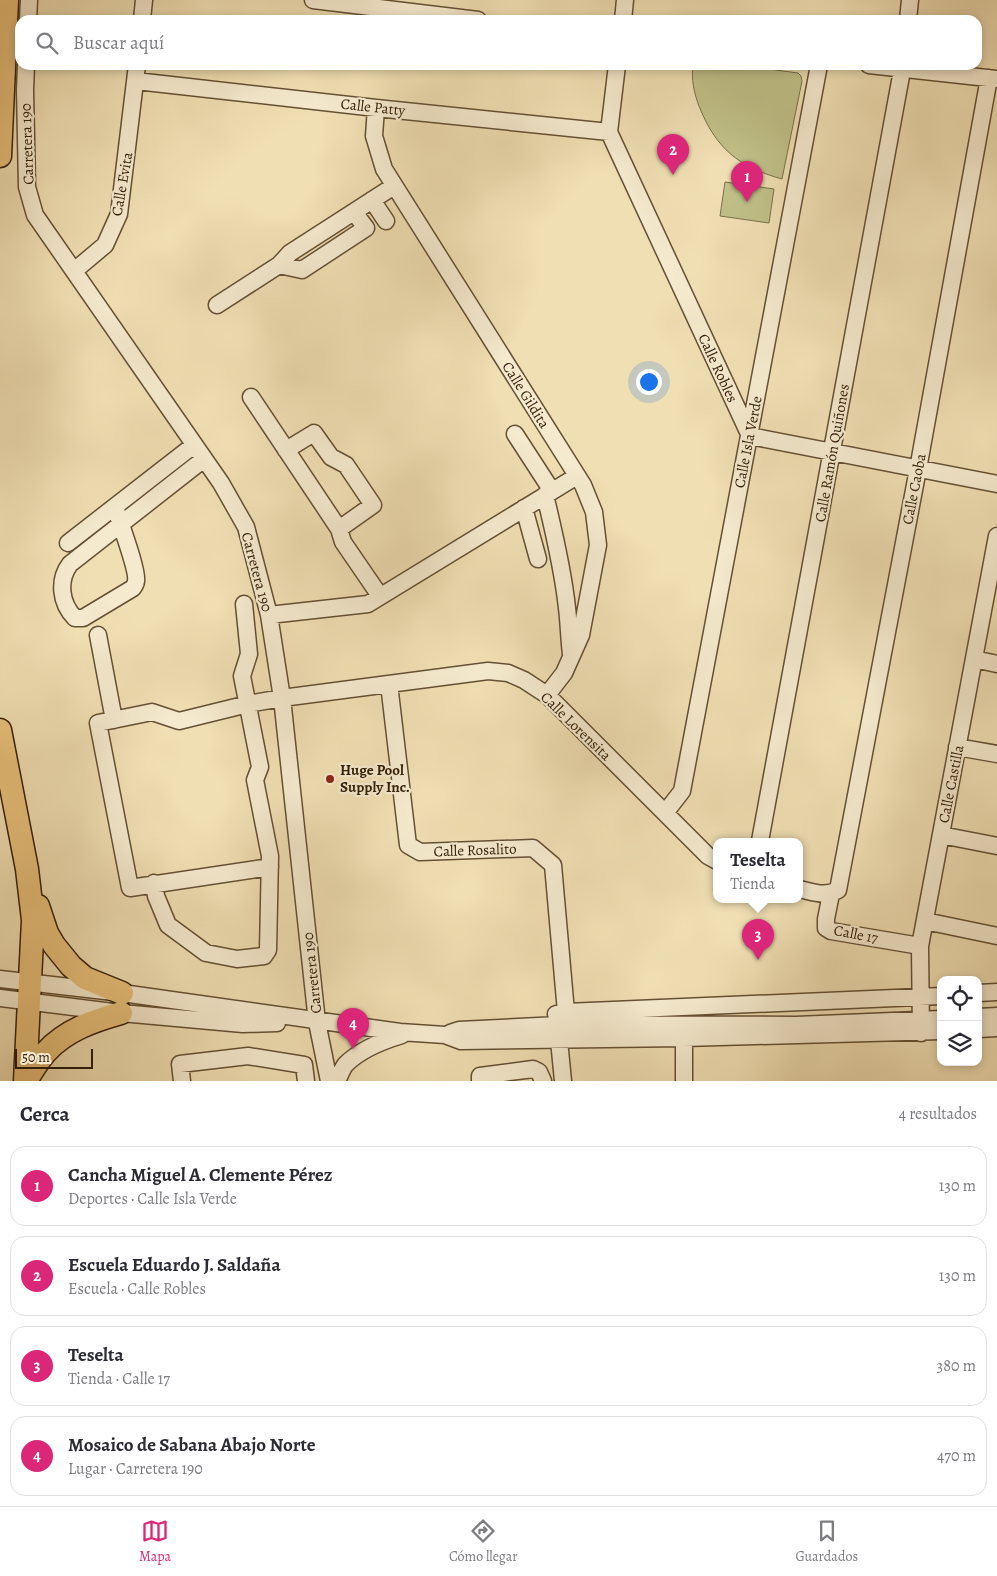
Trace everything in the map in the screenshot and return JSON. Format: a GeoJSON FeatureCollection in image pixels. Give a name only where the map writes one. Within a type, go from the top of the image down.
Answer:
{"type":"FeatureCollection","features":[{"type":"Feature","properties":{"kind":"highway"},"geometry":{"type":"LineString","coordinates":[[0,156],[7,0]]}},
{"type":"Feature","properties":{"kind":"highway"},"geometry":{"type":"LineString","coordinates":[[0,730],[27,869],[33,920],[26,1081]]}},
{"type":"Feature","properties":{"kind":"highway"},"geometry":{"type":"LineString","coordinates":[[26,1081],[45,1053],[55,1043],[121,1004],[85,978],[57,950],[42,922],[27,869]]}},
{"type":"Feature","properties":{"kind":"street"},"geometry":{"type":"LineString","coordinates":[[28,15],[29,0]]}},
{"type":"Feature","properties":{"kind":"street"},"geometry":{"type":"LineString","coordinates":[[142,15],[144,0]]}},
{"type":"Feature","properties":{"kind":"street"},"geometry":{"type":"LineString","coordinates":[[314,0],[437,15]]}},
{"type":"Feature","properties":{"kind":"street"},"geometry":{"type":"LineString","coordinates":[[624,15],[625,0]]}},
{"type":"Feature","properties":{"kind":"street"},"geometry":{"type":"LineString","coordinates":[[908,15],[910,0]]}},
{"type":"Feature","properties":{"kind":"street","name":"Carretera 190"},"geometry":{"type":"LineString","coordinates":[[26,70],[27,188],[35,215],[221,483],[246,527],[269,615],[282,698],[317,1022],[329,1081]]}},
{"type":"Feature","properties":{"kind":"street"},"geometry":{"type":"LineString","coordinates":[[610,132],[616,70]]}},
{"type":"Feature","properties":{"kind":"street","name":"Calle Isla Verde"},"geometry":{"type":"LineString","coordinates":[[665,813],[682,791],[818,70]]}},
{"type":"Feature","properties":{"kind":"street","name":"Calle Ramón Quiñones"},"geometry":{"type":"LineString","coordinates":[[761,838],[833,452],[901,70]]}},
{"type":"Feature","properties":{"kind":"street"},"geometry":{"type":"LineString","coordinates":[[925,70],[993,79]]}},
{"type":"Feature","properties":{"kind":"street","name":"Calle Evita"},"geometry":{"type":"LineString","coordinates":[[74,271],[105,245],[120,214],[137,73]]}},
{"type":"Feature","properties":{"kind":"street","name":"Calle Patty"},"geometry":{"type":"LineString","coordinates":[[137,73],[376,108],[610,132]]}},
{"type":"Feature","properties":{"kind":"street","name":"Calle Caoba"},"geometry":{"type":"LineString","coordinates":[[830,894],[838,890],[993,79]]}},
{"type":"Feature","properties":{"kind":"street","name":"Calle Gildita"},"geometry":{"type":"LineString","coordinates":[[376,108],[374,136],[384,169],[583,485],[594,512],[598,545],[581,635],[564,673],[548,695]]}},
{"type":"Feature","properties":{"kind":"street","name":"Calle Robles"},"geometry":{"type":"LineString","coordinates":[[610,132],[750,436]]}},
{"type":"Feature","properties":{"kind":"street"},"geometry":{"type":"LineString","coordinates":[[217,305],[279,264],[290,253],[394,186]]}},
{"type":"Feature","properties":{"kind":"street"},"geometry":{"type":"LineString","coordinates":[[372,200],[386,221]]}},
{"type":"Feature","properties":{"kind":"street"},"geometry":{"type":"LineString","coordinates":[[251,397],[339,529],[343,542],[380,596]]}},
{"type":"Feature","properties":{"kind":"street"},"geometry":{"type":"LineString","coordinates":[[286,450],[314,433],[331,457],[346,465],[373,505],[339,529]]}},
{"type":"Feature","properties":{"kind":"street"},"geometry":{"type":"LineString","coordinates":[[515,434],[549,493],[568,610],[571,654]]}},
{"type":"Feature","properties":{"kind":"street"},"geometry":{"type":"LineString","coordinates":[[750,436],[997,484]]}},
{"type":"Feature","properties":{"kind":"street"},"geometry":{"type":"LineString","coordinates":[[68,544],[194,445]]}},
{"type":"Feature","properties":{"kind":"street"},"geometry":{"type":"LineString","coordinates":[[115,507],[120,524],[136,581],[133,588],[83,618],[75,618],[69,612],[63,593],[61,582],[64,571],[70,564],[120,524],[204,459]]}},
{"type":"Feature","properties":{"kind":"street"},"geometry":{"type":"LineString","coordinates":[[269,615],[368,604],[577,476]]}},
{"type":"Feature","properties":{"kind":"street"},"geometry":{"type":"LineString","coordinates":[[524,508],[538,558]]}},
{"type":"Feature","properties":{"kind":"street","name":"Calle Castilla"},"geometry":{"type":"LineString","coordinates":[[921,1027],[920,946],[974,659],[993,573],[997,536]]}},
{"type":"Feature","properties":{"kind":"street"},"geometry":{"type":"LineString","coordinates":[[154,883],[156,896],[168,925],[206,953],[237,960],[264,956],[268,950],[270,856],[256,780],[260,767],[242,676],[249,654],[244,604]]}},
{"type":"Feature","properties":{"kind":"street"},"geometry":{"type":"LineString","coordinates":[[98,635],[114,720],[98,723],[130,888],[270,867]]}},
{"type":"Feature","properties":{"kind":"street"},"geometry":{"type":"LineString","coordinates":[[974,659],[997,664]]}},
{"type":"Feature","properties":{"kind":"street","name":"Calle Lorensita"},"geometry":{"type":"LineString","coordinates":[[114,720],[152,712],[180,721],[248,704],[282,698],[488,671],[508,673],[524,680],[548,695],[708,856],[713,859]]}},
{"type":"Feature","properties":{"kind":"street","name":"Calle Rosalito"},"geometry":{"type":"LineString","coordinates":[[389,684],[408,845],[420,852],[533,848],[552,865],[561,1026]]}},
{"type":"Feature","properties":{"kind":"street"},"geometry":{"type":"LineString","coordinates":[[958,747],[997,754]]}},
{"type":"Feature","properties":{"kind":"street"},"geometry":{"type":"LineString","coordinates":[[941,835],[997,846]]}},
{"type":"Feature","properties":{"kind":"street"},"geometry":{"type":"LineString","coordinates":[[803,890],[830,894]]}},
{"type":"Feature","properties":{"kind":"street","name":"Calle 17"},"geometry":{"type":"LineString","coordinates":[[830,894],[826,928],[831,931],[920,946]]}},
{"type":"Feature","properties":{"kind":"street"},"geometry":{"type":"LineString","coordinates":[[925,921],[997,936]]}},
{"type":"Feature","properties":{"kind":"street"},"geometry":{"type":"LineString","coordinates":[[0,979],[29,993]]}},
{"type":"Feature","properties":{"kind":"street"},"geometry":{"type":"LineString","coordinates":[[982,993],[997,992]]}},
{"type":"Feature","properties":{"kind":"street"},"geometry":{"type":"LineString","coordinates":[[0,998],[29,993],[121,1004],[243,1024],[317,1022],[410,1033],[445,1034],[459,1030],[527,1026],[544,1018],[561,1026],[684,1038],[921,1027],[937,1021]]}},
{"type":"Feature","properties":{"kind":"street"},"geometry":{"type":"LineString","coordinates":[[445,1034],[461,1041],[711,1006],[937,996]]}},
{"type":"Feature","properties":{"kind":"street"},"geometry":{"type":"LineString","coordinates":[[711,1006],[713,1025]]}},
{"type":"Feature","properties":{"kind":"street"},"geometry":{"type":"LineString","coordinates":[[982,1017],[997,1016]]}},
{"type":"Feature","properties":{"kind":"street"},"geometry":{"type":"LineString","coordinates":[[561,1026],[627,1024],[796,1025],[921,1027],[937,1031]]}},
{"type":"Feature","properties":{"kind":"street"},"geometry":{"type":"LineString","coordinates":[[561,1026],[563,1081]]}},
{"type":"Feature","properties":{"kind":"street"},"geometry":{"type":"LineString","coordinates":[[982,1029],[997,1028]]}},
{"type":"Feature","properties":{"kind":"street"},"geometry":{"type":"LineString","coordinates":[[337,1081],[345,1064],[363,1051],[383,1041],[410,1033]]}},
{"type":"Feature","properties":{"kind":"street"},"geometry":{"type":"LineString","coordinates":[[684,1038],[684,1081]]}},
{"type":"Feature","properties":{"kind":"street"},"geometry":{"type":"LineString","coordinates":[[182,1081],[180,1064],[248,1056],[304,1065],[306,1081]]}},
{"type":"Feature","properties":{"kind":"street"},"geometry":{"type":"LineString","coordinates":[[480,1079],[532,1069],[540,1072],[543,1081]]}},
{"type":"Feature","properties":{"kind":"green space"},"geometry":{"type":"Polygon","coordinates":[[[692,70],[776,70],[798,73],[801,76],[802,81],[782,179],[753,169],[741,162],[721,145],[713,134],[697,101],[692,70]]]}},
{"type":"Feature","properties":{"kind":"green space"},"geometry":{"type":"Polygon","coordinates":[[[725,182],[774,189],[769,223],[720,216],[725,182]]]}},
{"type":"Feature","properties":{"kind":"place","name":"Escuela Eduardo J. Saldaña"},"geometry":{"type":"Point","coordinates":[673,175]}},
{"type":"Feature","properties":{"kind":"place","name":"Cancha Miguel A. Clemente Pérez"},"geometry":{"type":"Point","coordinates":[747,202]}},
{"type":"Feature","properties":{"kind":"place","name":"Huge Pool Supply Inc."},"geometry":{"type":"Point","coordinates":[330,779]}},
{"type":"Feature","properties":{"kind":"place","name":"Teselta"},"geometry":{"type":"Point","coordinates":[758,960]}},
{"type":"Feature","properties":{"kind":"place","name":"Mosaico de Sabana Abajo Norte"},"geometry":{"type":"Point","coordinates":[353,1049]}}]}
